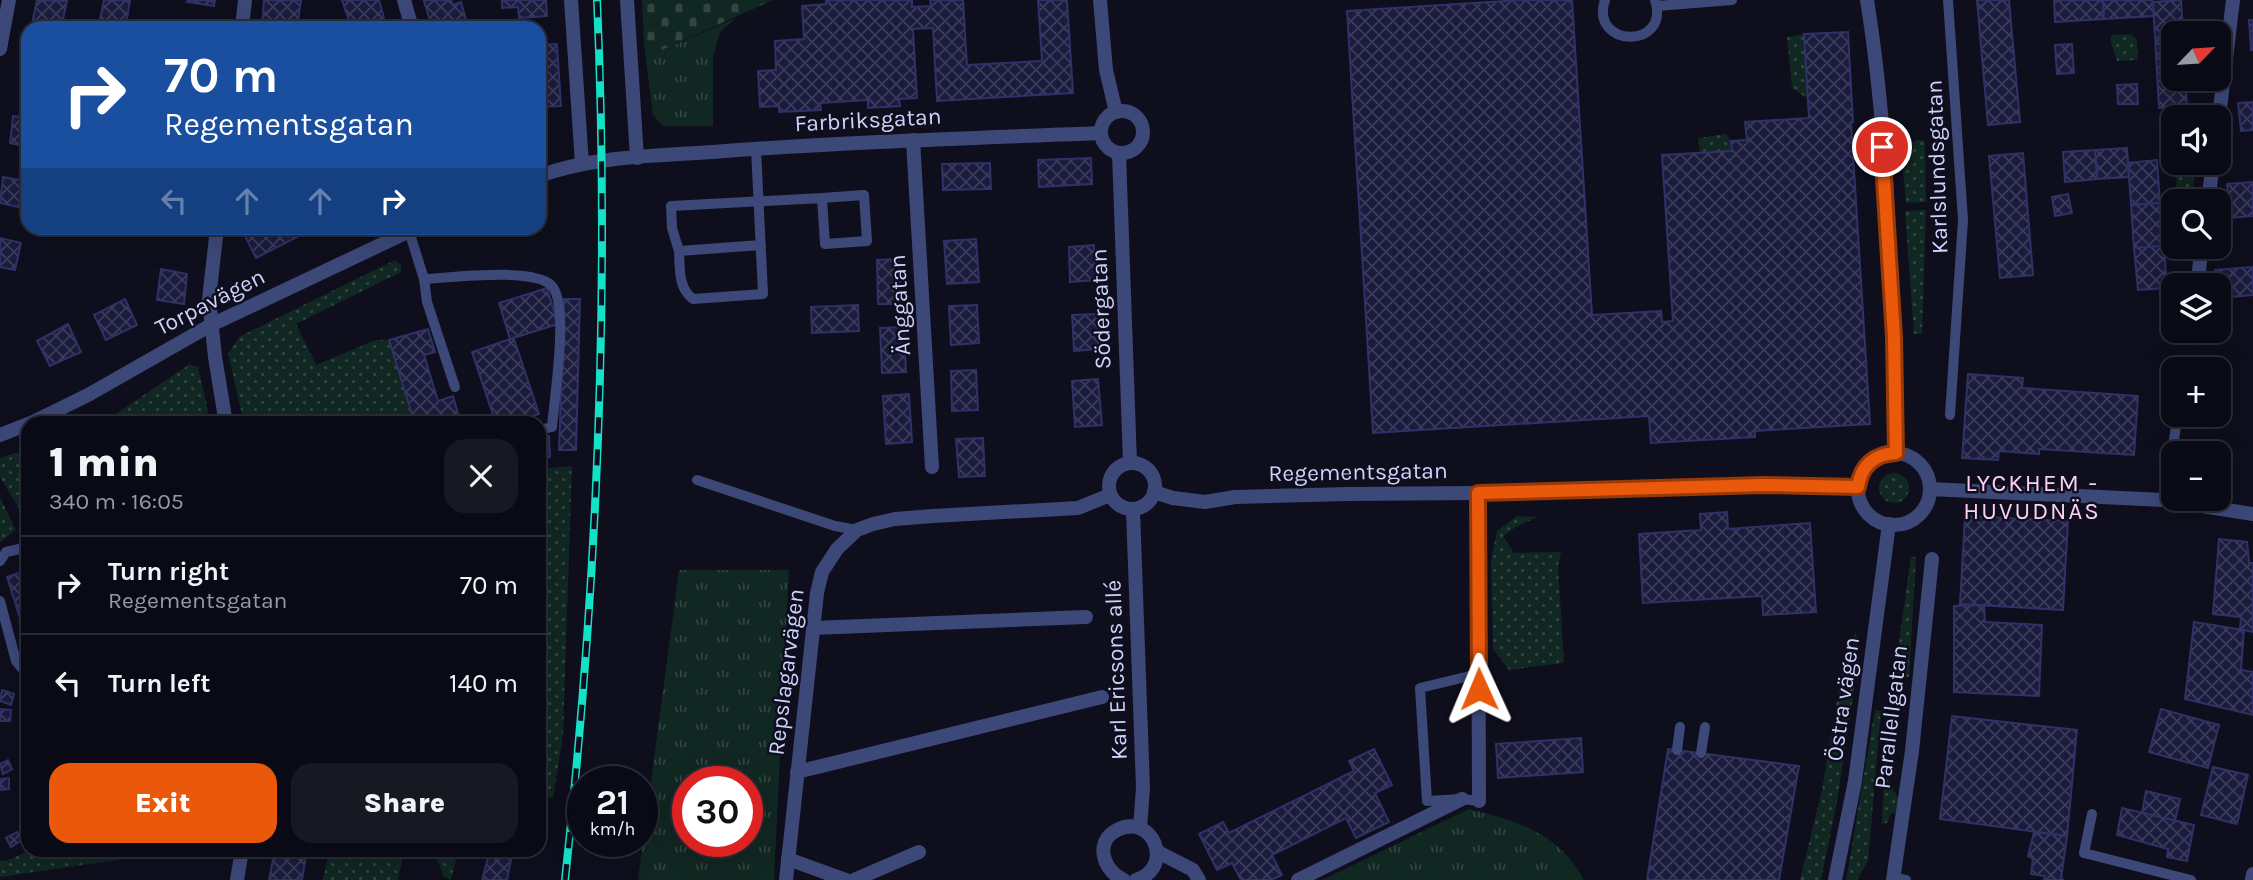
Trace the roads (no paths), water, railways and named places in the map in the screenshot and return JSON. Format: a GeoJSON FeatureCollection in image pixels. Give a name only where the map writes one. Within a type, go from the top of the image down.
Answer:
{"type":"FeatureCollection","features":[{"type":"Feature","properties":{"kind":"street"},"geometry":{"type":"LineString","coordinates":[[0,49],[9,0]]}},
{"type":"Feature","properties":{"kind":"street"},"geometry":{"type":"LineString","coordinates":[[243,21],[245,0]]}},
{"type":"Feature","properties":{"kind":"street"},"geometry":{"type":"LineString","coordinates":[[404,0],[410,21]]}},
{"type":"Feature","properties":{"kind":"street"},"geometry":{"type":"LineString","coordinates":[[570,0],[582,164]]}},
{"type":"Feature","properties":{"kind":"street"},"geometry":{"type":"LineString","coordinates":[[546,173],[582,164],[637,158],[626,0]]}},
{"type":"Feature","properties":{"kind":"street"},"geometry":{"type":"LineString","coordinates":[[1100,0],[1107,78],[1116,111]]}},
{"type":"Feature","properties":{"kind":"street"},"geometry":{"type":"LineString","coordinates":[[1867,0],[1875,48],[1888,222],[1896,453]]}},
{"type":"Feature","properties":{"kind":"street"},"geometry":{"type":"LineString","coordinates":[[2220,105],[2233,0]]}},
{"type":"Feature","properties":{"kind":"street"},"geometry":{"type":"LineString","coordinates":[[1116,111],[1134,114],[1140,120],[1143,130],[1142,140],[1136,148],[1128,152],[1119,152],[1107,146],[1101,133],[1105,120],[1116,111]]}},
{"type":"Feature","properties":{"kind":"street","name":"Farbriksgatan"},"geometry":{"type":"LineString","coordinates":[[637,158],[756,148],[1101,133]]}},
{"type":"Feature","properties":{"kind":"street","name":"Änggatan"},"geometry":{"type":"LineString","coordinates":[[913,140],[932,467]]}},
{"type":"Feature","properties":{"kind":"street","name":"Södergatan"},"geometry":{"type":"LineString","coordinates":[[1119,152],[1130,463]]}},
{"type":"Feature","properties":{"kind":"street"},"geometry":{"type":"LineString","coordinates":[[216,235],[209,299],[225,416]]}},
{"type":"Feature","properties":{"kind":"street","name":"Torpavägen"},"geometry":{"type":"LineString","coordinates":[[45,416],[88,395],[211,325],[399,235]]}},
{"type":"Feature","properties":{"kind":"street","name":"Torpavägen"},"geometry":{"type":"LineString","coordinates":[[0,435],[21,427]]}},
{"type":"Feature","properties":{"kind":"street"},"geometry":{"type":"LineString","coordinates":[[1896,453],[1907,455],[1920,464],[1928,478],[1930,489],[1926,504],[1917,516],[1904,523],[1889,524],[1879,521],[1866,511],[1859,497],[1858,487],[1860,477],[1868,464],[1881,455],[1896,453]]}},
{"type":"Feature","properties":{"kind":"street"},"geometry":{"type":"LineString","coordinates":[[1130,463],[1141,465],[1150,471],[1154,492],[1147,504],[1133,510],[1119,506],[1110,495],[1108,486],[1118,467],[1130,463]]}},
{"type":"Feature","properties":{"kind":"street","name":"Regementsgatan"},"geometry":{"type":"LineString","coordinates":[[1154,492],[1173,498],[1205,502],[1235,497],[1334,494],[1764,485],[1858,487]]}},
{"type":"Feature","properties":{"kind":"street"},"geometry":{"type":"LineString","coordinates":[[1930,489],[2161,500]]}},
{"type":"Feature","properties":{"kind":"street"},"geometry":{"type":"LineString","coordinates":[[1478,493],[1479,801]]}},
{"type":"Feature","properties":{"kind":"street","name":"Repslagarvägen"},"geometry":{"type":"LineString","coordinates":[[786,880],[813,628],[822,572],[844,540],[858,530],[895,519],[1078,508],[1110,495]]}},
{"type":"Feature","properties":{"kind":"street","name":"Karl Ericsons allé"},"geometry":{"type":"LineString","coordinates":[[1133,510],[1143,788],[1140,828]]}},
{"type":"Feature","properties":{"kind":"street"},"geometry":{"type":"LineString","coordinates":[[2231,511],[2253,514]]}},
{"type":"Feature","properties":{"kind":"street","name":"Östra vägen"},"geometry":{"type":"LineString","coordinates":[[1835,880],[1854,781],[1889,524]]}},
{"type":"Feature","properties":{"kind":"street","name":"Parallellgatan"},"geometry":{"type":"LineString","coordinates":[[1898,879],[1932,559]]}},
{"type":"Feature","properties":{"kind":"street"},"geometry":{"type":"LineString","coordinates":[[813,628],[1086,617]]}},
{"type":"Feature","properties":{"kind":"street"},"geometry":{"type":"LineString","coordinates":[[797,772],[1102,697]]}},
{"type":"Feature","properties":{"kind":"street"},"geometry":{"type":"LineString","coordinates":[[1298,880],[1462,799]]}},
{"type":"Feature","properties":{"kind":"street"},"geometry":{"type":"LineString","coordinates":[[1117,879],[1105,864],[1103,851],[1107,839],[1116,830],[1128,826],[1140,828],[1153,838],[1158,852],[1155,864],[1148,874],[1136,880]]}},
{"type":"Feature","properties":{"kind":"street"},"geometry":{"type":"LineString","coordinates":[[854,880],[919,852]]}},
{"type":"Feature","properties":{"kind":"street"},"geometry":{"type":"LineString","coordinates":[[1158,852],[1194,870],[1199,880]]}},
{"type":"Feature","properties":{"kind":"street"},"geometry":{"type":"LineString","coordinates":[[237,880],[241,857]]}},
{"type":"Feature","properties":{"kind":"street"},"geometry":{"type":"LineString","coordinates":[[788,859],[846,880]]}},
{"type":"Feature","properties":{"kind":"street"},"geometry":{"type":"LineString","coordinates":[[2252,880],[2253,874]]}},
{"type":"Feature","properties":{"kind":"lane"},"geometry":{"type":"LineString","coordinates":[[1605,0],[1605,23],[1611,30],[1626,37],[1643,35],[1650,30],[1657,15],[1656,3],[1732,0]]}},
{"type":"Feature","properties":{"kind":"lane","name":"Karlslundsgatan"},"geometry":{"type":"LineString","coordinates":[[1948,0],[1963,220],[1950,415]]}},
{"type":"Feature","properties":{"kind":"lane"},"geometry":{"type":"LineString","coordinates":[[756,148],[759,201],[763,294],[693,299],[684,292],[681,280],[671,206],[759,201],[822,198],[864,195],[867,241],[825,244],[822,198]]}},
{"type":"Feature","properties":{"kind":"lane"},"geometry":{"type":"LineString","coordinates":[[413,235],[427,302],[455,387]]}},
{"type":"Feature","properties":{"kind":"lane"},"geometry":{"type":"LineString","coordinates":[[679,251],[761,245]]}},
{"type":"Feature","properties":{"kind":"lane"},"geometry":{"type":"LineString","coordinates":[[424,279],[477,274],[539,278],[552,285],[557,293],[562,316],[552,427],[546,428]]}},
{"type":"Feature","properties":{"kind":"lane"},"geometry":{"type":"LineString","coordinates":[[697,481],[835,526],[858,530]]}},
{"type":"Feature","properties":{"kind":"lane"},"geometry":{"type":"LineString","coordinates":[[0,561],[6,552],[21,549]]}},
{"type":"Feature","properties":{"kind":"lane"},"geometry":{"type":"LineString","coordinates":[[0,601],[16,662],[21,668]]}},
{"type":"Feature","properties":{"kind":"lane"},"geometry":{"type":"LineString","coordinates":[[1478,674],[1420,688],[1427,801],[1479,801]]}},
{"type":"Feature","properties":{"kind":"lane"},"geometry":{"type":"LineString","coordinates":[[1677,750],[1680,727]]}},
{"type":"Feature","properties":{"kind":"lane"},"geometry":{"type":"LineString","coordinates":[[1701,753],[1705,727]]}},
{"type":"Feature","properties":{"kind":"lane"},"geometry":{"type":"LineString","coordinates":[[2092,814],[2084,853],[2190,880]]}},
{"type":"Feature","properties":{"kind":"railway"},"geometry":{"type":"LineString","coordinates":[[565,880],[585,661],[598,441],[602,220],[597,0]]}},
{"type":"Feature","properties":{"kind":"district","name":"LYCKHEM - HUVUDNÄS"},"geometry":{"type":"Point","coordinates":[2032,497]}}]}
